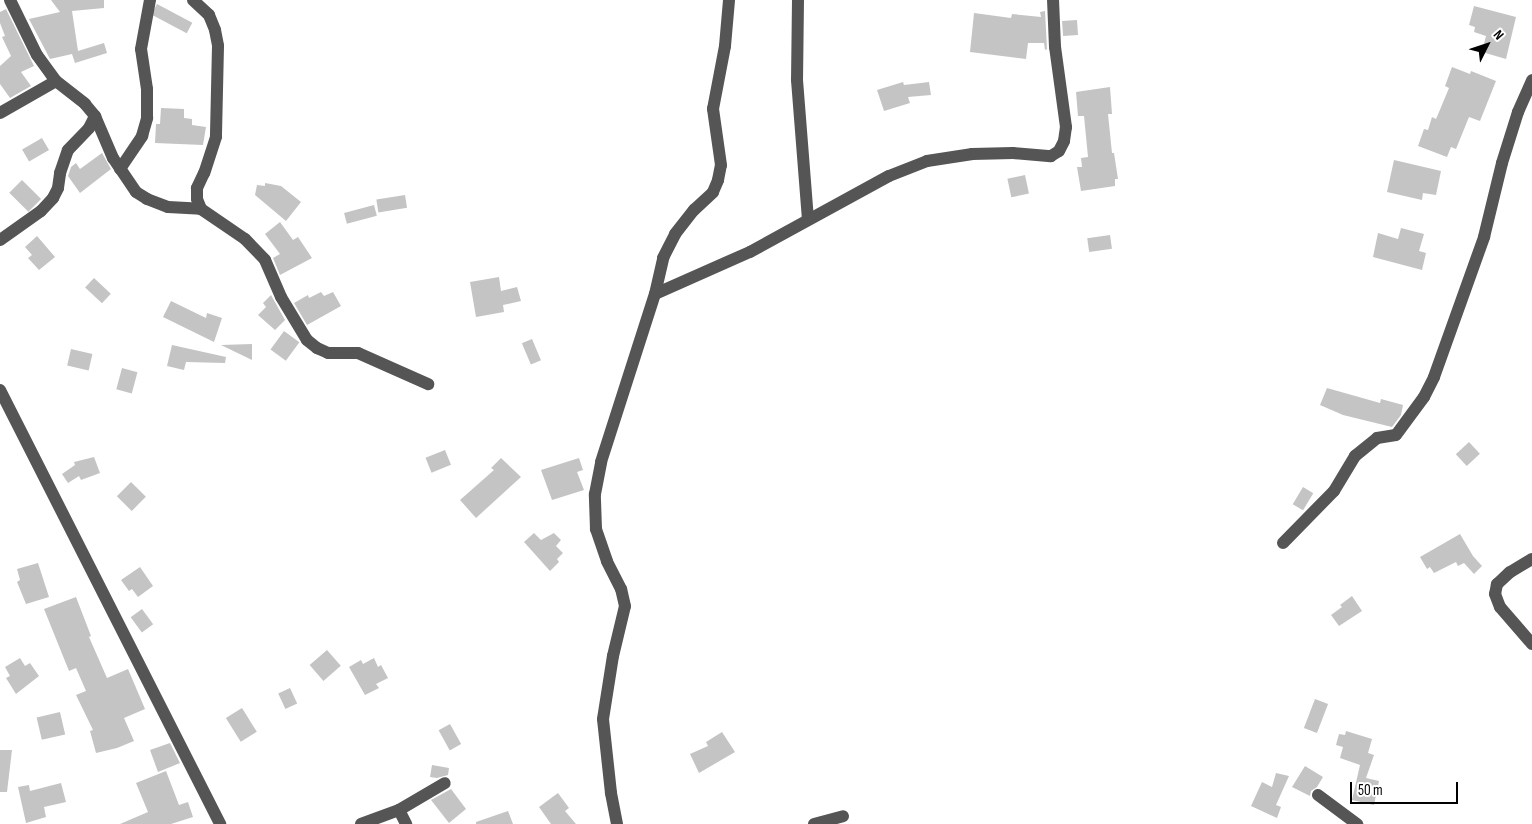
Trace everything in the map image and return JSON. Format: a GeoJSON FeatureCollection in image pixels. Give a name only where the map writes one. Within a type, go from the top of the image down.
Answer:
{"type":"FeatureCollection","features":[{"type":"Feature","properties":{"kind":"street"},"geometry":{"type":"LineString","coordinates":[[10,0],[37,55],[56,81],[85,104],[95,116],[120,169],[136,192],[147,199],[168,207],[202,208]]}},
{"type":"Feature","properties":{"kind":"street"},"geometry":{"type":"LineString","coordinates":[[120,169],[142,136],[147,118],[147,88],[141,49],[150,0]]}},
{"type":"Feature","properties":{"kind":"street"},"geometry":{"type":"LineString","coordinates":[[193,0],[209,15],[215,30],[218,46],[216,137],[197,188],[197,199],[202,208],[245,239],[265,260],[281,297],[307,340],[317,348],[328,353],[358,353],[428,384]]}},
{"type":"Feature","properties":{"kind":"street"},"geometry":{"type":"LineString","coordinates":[[617,824],[611,793],[603,719],[613,656],[625,606],[621,590],[607,561],[596,529],[595,494],[601,462],[655,294],[663,258],[675,234],[694,210],[713,192],[718,180],[720,164],[713,109],[725,46],[729,0]]}},
{"type":"Feature","properties":{"kind":"street"},"geometry":{"type":"LineString","coordinates":[[798,0],[797,80],[808,220]]}},
{"type":"Feature","properties":{"kind":"street"},"geometry":{"type":"LineString","coordinates":[[655,294],[750,252],[889,176],[927,161],[972,154],[1013,153],[1051,156],[1059,151],[1064,141],[1066,127],[1055,47],[1053,0]]}},
{"type":"Feature","properties":{"kind":"street"},"geometry":{"type":"LineString","coordinates":[[1283,543],[1334,491],[1355,456],[1377,438],[1396,435],[1424,397],[1434,377],[1484,237],[1502,163],[1518,112],[1532,80]]}},
{"type":"Feature","properties":{"kind":"street"},"geometry":{"type":"LineString","coordinates":[[0,112],[56,81]]}},
{"type":"Feature","properties":{"kind":"street"},"geometry":{"type":"LineString","coordinates":[[0,240],[41,212],[53,198],[58,188],[60,173],[68,150],[89,128],[95,116]]}},
{"type":"Feature","properties":{"kind":"street"},"geometry":{"type":"LineString","coordinates":[[0,390],[220,824]]}},
{"type":"Feature","properties":{"kind":"street"},"geometry":{"type":"LineString","coordinates":[[1532,559],[1510,572],[1497,584],[1495,594],[1500,607],[1532,644]]}},
{"type":"Feature","properties":{"kind":"street"},"geometry":{"type":"LineString","coordinates":[[361,824],[399,810],[444,783]]}},
{"type":"Feature","properties":{"kind":"street"},"geometry":{"type":"LineString","coordinates":[[1318,795],[1357,824]]}},
{"type":"Feature","properties":{"kind":"street"},"geometry":{"type":"LineString","coordinates":[[399,810],[406,824]]}},
{"type":"Feature","properties":{"kind":"street"},"geometry":{"type":"LineString","coordinates":[[814,824],[843,816]]}},
{"type":"Feature","properties":{"kind":"building"},"geometry":{"type":"Polygon","coordinates":[[[51,0],[104,0],[104,8],[72,11],[78,51],[104,43],[107,53],[75,63],[72,54],[50,59],[29,19],[60,12],[51,0]]]}},
{"type":"Feature","properties":{"kind":"building"},"geometry":{"type":"Polygon","coordinates":[[[157,4],[192,23],[187,33],[151,15],[157,4]]]}},
{"type":"Feature","properties":{"kind":"building"},"geometry":{"type":"Polygon","coordinates":[[[1474,6],[1516,17],[1506,59],[1482,52],[1486,36],[1474,32],[1475,27],[1469,25],[1474,6]]]}},
{"type":"Feature","properties":{"kind":"building"},"geometry":{"type":"Polygon","coordinates":[[[6,9],[34,66],[21,72],[31,86],[10,98],[0,84],[0,66],[11,56],[2,37],[5,36],[0,23],[0,12],[6,9]]]}},
{"type":"Feature","properties":{"kind":"building"},"geometry":{"type":"Polygon","coordinates":[[[1045,11],[1047,49],[1045,50],[1044,43],[1028,43],[1026,59],[970,52],[974,13],[1011,18],[1012,14],[1041,17],[1040,12],[1045,11]]]}},
{"type":"Feature","properties":{"kind":"building"},"geometry":{"type":"Polygon","coordinates":[[[1077,20],[1078,35],[1063,36],[1062,21],[1077,20]]]}},
{"type":"Feature","properties":{"kind":"building"},"geometry":{"type":"Polygon","coordinates":[[[1452,67],[1470,74],[1471,71],[1496,81],[1480,121],[1469,117],[1456,149],[1451,147],[1447,157],[1418,146],[1424,129],[1428,130],[1432,117],[1436,119],[1449,88],[1445,86],[1452,67]]]}},
{"type":"Feature","properties":{"kind":"building"},"geometry":{"type":"Polygon","coordinates":[[[903,82],[904,85],[929,82],[931,95],[908,97],[910,103],[884,111],[877,90],[903,82]]]}},
{"type":"Feature","properties":{"kind":"building"},"geometry":{"type":"Polygon","coordinates":[[[1110,87],[1112,114],[1108,114],[1112,153],[1114,153],[1118,179],[1115,179],[1115,186],[1081,191],[1077,167],[1082,167],[1081,158],[1088,157],[1084,116],[1078,116],[1076,92],[1110,87]]]}},
{"type":"Feature","properties":{"kind":"building"},"geometry":{"type":"Polygon","coordinates":[[[161,108],[184,109],[184,118],[192,119],[192,125],[206,127],[203,145],[155,143],[156,124],[160,124],[161,108]]]}},
{"type":"Feature","properties":{"kind":"building"},"geometry":{"type":"Polygon","coordinates":[[[42,138],[49,150],[29,162],[22,150],[42,138]]]}},
{"type":"Feature","properties":{"kind":"building"},"geometry":{"type":"Polygon","coordinates":[[[102,153],[111,169],[80,193],[68,176],[71,167],[76,163],[80,169],[102,153]]]}},
{"type":"Feature","properties":{"kind":"building"},"geometry":{"type":"Polygon","coordinates":[[[1394,160],[1441,171],[1436,195],[1423,193],[1422,200],[1387,192],[1394,160]]]}},
{"type":"Feature","properties":{"kind":"building"},"geometry":{"type":"Polygon","coordinates":[[[1025,175],[1029,194],[1011,197],[1007,179],[1025,175]]]}},
{"type":"Feature","properties":{"kind":"building"},"geometry":{"type":"Polygon","coordinates":[[[22,180],[41,199],[28,212],[9,193],[22,180]]]}},
{"type":"Feature","properties":{"kind":"building"},"geometry":{"type":"Polygon","coordinates":[[[265,183],[281,186],[301,202],[286,221],[255,195],[257,185],[265,186],[265,183]]]}},
{"type":"Feature","properties":{"kind":"building"},"geometry":{"type":"Polygon","coordinates":[[[405,195],[407,208],[378,212],[376,200],[405,195]]]}},
{"type":"Feature","properties":{"kind":"building"},"geometry":{"type":"Polygon","coordinates":[[[374,205],[377,216],[347,224],[344,213],[374,205]]]}},
{"type":"Feature","properties":{"kind":"building"},"geometry":{"type":"Polygon","coordinates":[[[280,222],[293,240],[298,237],[312,258],[280,275],[273,258],[280,254],[265,234],[280,222]]]}},
{"type":"Feature","properties":{"kind":"building"},"geometry":{"type":"Polygon","coordinates":[[[1401,228],[1424,234],[1419,251],[1426,253],[1422,270],[1373,257],[1378,233],[1398,239],[1401,228]]]}},
{"type":"Feature","properties":{"kind":"building"},"geometry":{"type":"Polygon","coordinates":[[[1110,235],[1112,249],[1089,252],[1087,238],[1110,235]]]}},
{"type":"Feature","properties":{"kind":"building"},"geometry":{"type":"Polygon","coordinates":[[[37,236],[55,257],[39,270],[28,258],[32,255],[25,247],[37,236]]]}},
{"type":"Feature","properties":{"kind":"building"},"geometry":{"type":"Polygon","coordinates":[[[499,277],[501,291],[517,287],[521,301],[503,305],[504,312],[476,317],[470,282],[499,277]]]}},
{"type":"Feature","properties":{"kind":"building"},"geometry":{"type":"Polygon","coordinates":[[[94,278],[111,294],[102,303],[85,288],[94,278]]]}},
{"type":"Feature","properties":{"kind":"building"},"geometry":{"type":"Polygon","coordinates":[[[321,292],[324,296],[333,292],[341,306],[307,325],[294,303],[308,295],[309,298],[321,292]]]}},
{"type":"Feature","properties":{"kind":"building"},"geometry":{"type":"Polygon","coordinates":[[[271,295],[285,320],[275,330],[258,315],[266,307],[263,303],[271,295]]]}},
{"type":"Feature","properties":{"kind":"building"},"geometry":{"type":"Polygon","coordinates":[[[171,301],[206,318],[207,313],[222,318],[214,342],[163,317],[171,301]]]}},
{"type":"Feature","properties":{"kind":"building"},"geometry":{"type":"Polygon","coordinates":[[[284,331],[299,342],[286,361],[270,350],[284,331]]]}},
{"type":"Feature","properties":{"kind":"building"},"geometry":{"type":"Polygon","coordinates":[[[532,339],[541,360],[531,364],[522,343],[532,339]]]}},
{"type":"Feature","properties":{"kind":"building"},"geometry":{"type":"Polygon","coordinates":[[[252,344],[252,360],[221,345],[252,344]]]}},
{"type":"Feature","properties":{"kind":"building"},"geometry":{"type":"Polygon","coordinates":[[[172,345],[226,357],[225,363],[186,362],[184,370],[167,366],[172,345]]]}},
{"type":"Feature","properties":{"kind":"building"},"geometry":{"type":"Polygon","coordinates":[[[71,349],[92,354],[89,371],[67,366],[71,349]]]}},
{"type":"Feature","properties":{"kind":"building"},"geometry":{"type":"Polygon","coordinates":[[[122,368],[137,372],[132,393],[116,389],[122,368]]]}},
{"type":"Feature","properties":{"kind":"building"},"geometry":{"type":"Polygon","coordinates":[[[1327,388],[1380,403],[1381,399],[1403,405],[1401,415],[1392,427],[1343,415],[1320,405],[1327,388]]]}},
{"type":"Feature","properties":{"kind":"building"},"geometry":{"type":"Polygon","coordinates":[[[1469,442],[1480,454],[1467,466],[1456,454],[1469,442]]]}},
{"type":"Feature","properties":{"kind":"building"},"geometry":{"type":"Polygon","coordinates":[[[445,450],[451,465],[432,473],[426,458],[445,450]]]}},
{"type":"Feature","properties":{"kind":"building"},"geometry":{"type":"Polygon","coordinates":[[[94,457],[100,473],[81,480],[79,476],[68,483],[62,474],[75,465],[74,462],[94,457]]]}},
{"type":"Feature","properties":{"kind":"building"},"geometry":{"type":"Polygon","coordinates":[[[501,458],[521,477],[476,518],[460,500],[494,470],[491,468],[501,458]]]}},
{"type":"Feature","properties":{"kind":"building"},"geometry":{"type":"Polygon","coordinates":[[[579,458],[583,470],[577,472],[584,490],[552,500],[541,470],[579,458]]]}},
{"type":"Feature","properties":{"kind":"building"},"geometry":{"type":"Polygon","coordinates":[[[131,482],[146,497],[132,511],[117,496],[131,482]]]}},
{"type":"Feature","properties":{"kind":"building"},"geometry":{"type":"Polygon","coordinates":[[[1303,487],[1313,493],[1303,510],[1293,504],[1303,487]]]}},
{"type":"Feature","properties":{"kind":"building"},"geometry":{"type":"Polygon","coordinates":[[[534,533],[541,540],[554,533],[561,540],[556,546],[563,553],[557,559],[559,562],[550,571],[524,542],[534,533]]]}},
{"type":"Feature","properties":{"kind":"building"},"geometry":{"type":"Polygon","coordinates":[[[1460,534],[1473,556],[1482,566],[1474,574],[1464,563],[1458,566],[1456,562],[1434,573],[1430,567],[1427,569],[1420,557],[1460,534]]]}},
{"type":"Feature","properties":{"kind":"building"},"geometry":{"type":"Polygon","coordinates":[[[38,563],[49,597],[26,604],[17,582],[20,580],[17,569],[38,563]]]}},
{"type":"Feature","properties":{"kind":"building"},"geometry":{"type":"Polygon","coordinates":[[[140,567],[153,586],[138,597],[132,589],[129,591],[121,580],[140,567]]]}},
{"type":"Feature","properties":{"kind":"building"},"geometry":{"type":"Polygon","coordinates":[[[1352,596],[1362,611],[1339,626],[1331,615],[1352,596]]]}},
{"type":"Feature","properties":{"kind":"building"},"geometry":{"type":"Polygon","coordinates":[[[76,597],[91,636],[89,637],[107,678],[128,669],[145,709],[124,718],[134,741],[117,748],[96,753],[90,731],[93,730],[76,695],[86,691],[76,668],[69,671],[44,609],[76,597]]]}},
{"type":"Feature","properties":{"kind":"building"},"geometry":{"type":"Polygon","coordinates":[[[142,609],[153,624],[142,633],[131,617],[142,609]]]}},
{"type":"Feature","properties":{"kind":"building"},"geometry":{"type":"Polygon","coordinates":[[[327,650],[341,666],[323,681],[310,665],[327,650]]]}},
{"type":"Feature","properties":{"kind":"building"},"geometry":{"type":"Polygon","coordinates":[[[20,658],[25,666],[30,663],[39,676],[16,694],[6,678],[10,676],[5,667],[20,658]]]}},
{"type":"Feature","properties":{"kind":"building"},"geometry":{"type":"Polygon","coordinates":[[[374,658],[378,667],[381,665],[388,678],[376,684],[379,688],[365,695],[349,667],[361,660],[363,664],[374,658]]]}},
{"type":"Feature","properties":{"kind":"building"},"geometry":{"type":"Polygon","coordinates":[[[290,688],[297,703],[285,709],[278,693],[290,688]]]}},
{"type":"Feature","properties":{"kind":"building"},"geometry":{"type":"Polygon","coordinates":[[[1315,699],[1328,704],[1317,733],[1304,728],[1315,699]]]}},
{"type":"Feature","properties":{"kind":"building"},"geometry":{"type":"Polygon","coordinates":[[[242,708],[257,732],[241,742],[226,718],[242,708]]]}},
{"type":"Feature","properties":{"kind":"building"},"geometry":{"type":"Polygon","coordinates":[[[60,712],[65,734],[42,740],[37,717],[60,712]]]}},
{"type":"Feature","properties":{"kind":"building"},"geometry":{"type":"Polygon","coordinates":[[[450,724],[461,744],[450,750],[439,730],[450,724]]]}},
{"type":"Feature","properties":{"kind":"building"},"geometry":{"type":"Polygon","coordinates":[[[1346,731],[1372,739],[1368,753],[1374,755],[1366,778],[1379,781],[1374,805],[1352,800],[1360,765],[1340,758],[1343,747],[1336,745],[1339,734],[1345,735],[1346,731]]]}},
{"type":"Feature","properties":{"kind":"building"},"geometry":{"type":"Polygon","coordinates":[[[722,732],[735,752],[699,773],[690,754],[708,746],[706,742],[722,732]]]}},
{"type":"Feature","properties":{"kind":"building"},"geometry":{"type":"Polygon","coordinates":[[[170,743],[180,763],[158,772],[150,750],[170,743]]]}},
{"type":"Feature","properties":{"kind":"building"},"geometry":{"type":"Polygon","coordinates":[[[0,750],[12,750],[7,792],[0,792],[0,750]]]}},
{"type":"Feature","properties":{"kind":"building"},"geometry":{"type":"Polygon","coordinates":[[[432,765],[449,768],[448,775],[437,778],[430,777],[432,765]]]}},
{"type":"Feature","properties":{"kind":"building"},"geometry":{"type":"Polygon","coordinates":[[[1305,766],[1323,777],[1317,787],[1311,791],[1310,796],[1292,787],[1305,766]]]}},
{"type":"Feature","properties":{"kind":"building"},"geometry":{"type":"Polygon","coordinates":[[[166,771],[179,805],[188,802],[193,817],[171,824],[120,824],[148,812],[136,783],[166,771]]]}},
{"type":"Feature","properties":{"kind":"building"},"geometry":{"type":"Polygon","coordinates":[[[1276,773],[1289,776],[1276,805],[1281,807],[1277,818],[1251,806],[1262,782],[1272,787],[1276,773]]]}},
{"type":"Feature","properties":{"kind":"building"},"geometry":{"type":"Polygon","coordinates":[[[61,783],[66,802],[44,807],[46,817],[26,823],[18,787],[29,785],[30,791],[61,783]]]}},
{"type":"Feature","properties":{"kind":"building"},"geometry":{"type":"Polygon","coordinates":[[[451,789],[466,809],[449,823],[431,800],[451,789]]]}},
{"type":"Feature","properties":{"kind":"building"},"geometry":{"type":"Polygon","coordinates":[[[558,793],[569,808],[565,811],[576,824],[551,824],[539,807],[558,793]]]}},
{"type":"Feature","properties":{"kind":"building"},"geometry":{"type":"Polygon","coordinates":[[[508,811],[513,824],[476,824],[476,822],[508,811]]]}}]}
